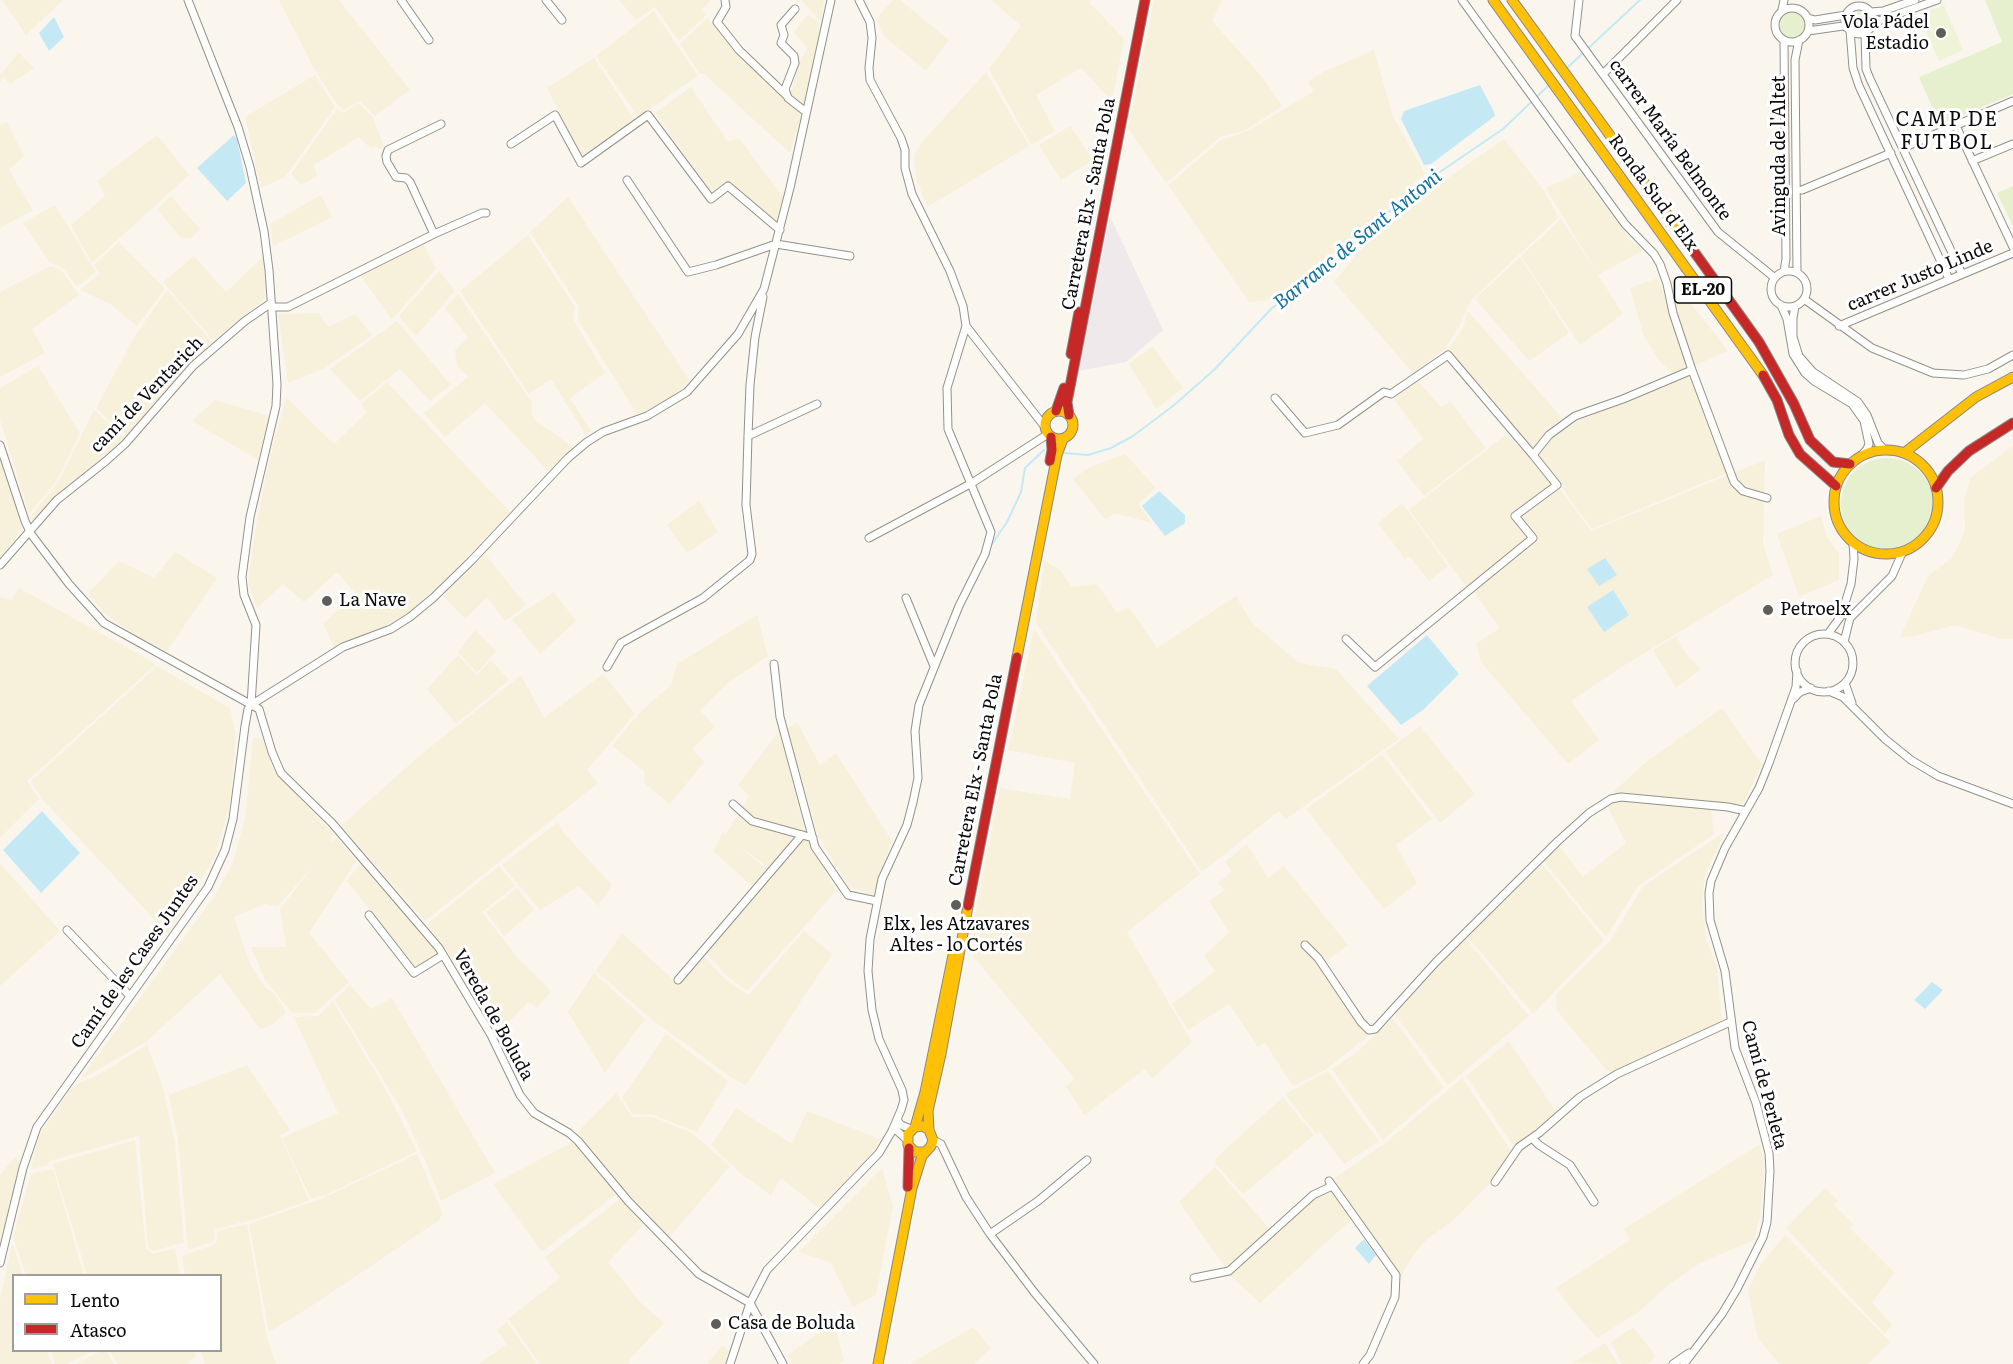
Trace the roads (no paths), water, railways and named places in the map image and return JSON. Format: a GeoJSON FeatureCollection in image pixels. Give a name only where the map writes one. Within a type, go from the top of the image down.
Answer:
{"type":"FeatureCollection","features":[{"type":"Feature","properties":{"kind":"main road","name":"Carretera Elx - Santa Pola"},"geometry":{"type":"LineString","coordinates":[[1056,411],[1062,397],[1141,0]]}},
{"type":"Feature","properties":{"kind":"main road","name":"Carretera Elx - Santa Pola"},"geometry":{"type":"LineString","coordinates":[[1069,415],[1067,402],[1145,0]]}},
{"type":"Feature","properties":{"kind":"main road","name":"Ronda Sud d'Elx"},"geometry":{"type":"LineString","coordinates":[[1493,0],[1760,371],[1777,400],[1789,435],[1800,454],[1836,486]]}},
{"type":"Feature","properties":{"kind":"main road","name":"Ronda Sud d'Elx"},"geometry":{"type":"LineString","coordinates":[[1512,0],[1759,342],[1794,404],[1810,440],[1833,462],[1850,464]]}},
{"type":"Feature","properties":{"kind":"main road"},"geometry":{"type":"LineString","coordinates":[[1904,453],[1976,397],[2013,377]]}},
{"type":"Feature","properties":{"kind":"main road"},"geometry":{"type":"LineString","coordinates":[[1056,411],[1063,411],[1069,415],[1073,421],[1070,435],[1063,439],[1048,433],[1049,416],[1056,411]]}},
{"type":"Feature","properties":{"kind":"main road"},"geometry":{"type":"LineString","coordinates":[[1936,488],[1948,471],[1970,451],[2013,423]]}},
{"type":"Feature","properties":{"kind":"main road","name":"Carretera Elx - Santa Pola"},"geometry":{"type":"LineString","coordinates":[[913,1128],[925,1092],[1001,716],[1052,450],[1048,433]]}},
{"type":"Feature","properties":{"kind":"main road","name":"Carretera Elx - Santa Pola"},"geometry":{"type":"LineString","coordinates":[[929,1130],[928,1111],[982,832],[1055,466],[1063,439]]}},
{"type":"Feature","properties":{"kind":"main road"},"geometry":{"type":"LineString","coordinates":[[1885,450],[1904,453],[1918,460],[1929,473],[1936,488],[1938,507],[1932,526],[1920,542],[1903,552],[1886,554],[1868,551],[1853,543],[1842,531],[1833,502],[1836,486],[1841,474],[1861,456],[1885,450]]}},
{"type":"Feature","properties":{"kind":"main road"},"geometry":{"type":"LineString","coordinates":[[923,1126],[929,1130],[933,1140],[918,1166],[912,1188],[876,1364],[908,1191],[908,1144],[913,1128],[923,1126]]}},
{"type":"Feature","properties":{"kind":"main road"},"geometry":{"type":"LineString","coordinates":[[908,1144],[918,1153],[925,1152]]}},
{"type":"Feature","properties":{"kind":"street","name":"Camí de les Cases Juntes"},"geometry":{"type":"LineString","coordinates":[[0,1263],[23,1168],[37,1127],[208,887],[225,850],[233,819],[248,709],[251,705],[256,626],[244,595],[242,577],[250,517],[276,406],[269,270],[264,231],[250,167],[234,118],[188,0]]}},
{"type":"Feature","properties":{"kind":"street"},"geometry":{"type":"LineString","coordinates":[[401,0],[429,40]]}},
{"type":"Feature","properties":{"kind":"street"},"geometry":{"type":"LineString","coordinates":[[546,0],[562,20]]}},
{"type":"Feature","properties":{"kind":"street"},"geometry":{"type":"LineString","coordinates":[[725,0],[726,7],[717,22],[739,50],[806,112]]}},
{"type":"Feature","properties":{"kind":"street"},"geometry":{"type":"LineString","coordinates":[[607,667],[621,643],[703,598],[750,560],[752,554],[746,506],[747,436],[755,337],[831,0]]}},
{"type":"Feature","properties":{"kind":"street"},"geometry":{"type":"LineString","coordinates":[[859,0],[870,22],[872,38],[868,68],[870,80],[901,138],[905,150],[905,168],[912,194],[958,290],[966,326],[1048,433],[972,483],[869,538]]}},
{"type":"Feature","properties":{"kind":"street"},"geometry":{"type":"LineString","coordinates":[[1462,0],[1624,224],[1654,254],[1667,284],[1673,313],[1692,370],[1734,482],[1743,491],[1767,498]]}},
{"type":"Feature","properties":{"kind":"street","name":"carrer María Belmonte"},"geometry":{"type":"LineString","coordinates":[[1580,0],[1576,38],[1718,232],[1774,278]]}},
{"type":"Feature","properties":{"kind":"street"},"geometry":{"type":"LineString","coordinates":[[1603,74],[1677,0]]}},
{"type":"Feature","properties":{"kind":"street"},"geometry":{"type":"LineString","coordinates":[[1784,0],[1774,26],[1777,34],[1784,40],[1791,42],[1799,40],[1808,31],[1843,26],[1858,34],[1865,33]]}},
{"type":"Feature","properties":{"kind":"street"},"geometry":{"type":"LineString","coordinates":[[1795,0],[1808,18],[1815,20],[1846,15]]}},
{"type":"Feature","properties":{"kind":"street"},"geometry":{"type":"LineString","coordinates":[[1916,0],[1883,11],[1852,4],[1846,15],[1853,68],[1859,86],[1949,279]]}},
{"type":"Feature","properties":{"kind":"street"},"geometry":{"type":"LineString","coordinates":[[1937,0],[1873,23],[1865,33],[1866,69],[1962,274]]}},
{"type":"Feature","properties":{"kind":"street"},"geometry":{"type":"LineString","coordinates":[[1782,10],[1792,7],[1800,9]]}},
{"type":"Feature","properties":{"kind":"street"},"geometry":{"type":"LineString","coordinates":[[1867,7],[1873,23]]}},
{"type":"Feature","properties":{"kind":"street"},"geometry":{"type":"LineString","coordinates":[[787,96],[785,89],[795,63],[794,57],[781,43],[784,35],[781,25],[795,9]]}},
{"type":"Feature","properties":{"kind":"street"},"geometry":{"type":"LineString","coordinates":[[1808,18],[1808,31]]}},
{"type":"Feature","properties":{"kind":"street","name":"Avinguda de l'Altet"},"geometry":{"type":"LineString","coordinates":[[1784,40],[1786,224],[1784,271]]}},
{"type":"Feature","properties":{"kind":"street","name":"Avinguda de l'Altet"},"geometry":{"type":"LineString","coordinates":[[1797,273],[1795,60],[1799,40]]}},
{"type":"Feature","properties":{"kind":"street"},"geometry":{"type":"LineString","coordinates":[[1903,147],[2013,101]]}},
{"type":"Feature","properties":{"kind":"street"},"geometry":{"type":"LineString","coordinates":[[511,144],[555,115],[581,163],[648,115],[711,199],[728,186],[780,230]]}},
{"type":"Feature","properties":{"kind":"street"},"geometry":{"type":"LineString","coordinates":[[434,234],[410,182],[406,178],[396,177],[386,156],[388,150],[441,124]]}},
{"type":"Feature","properties":{"kind":"street"},"geometry":{"type":"LineString","coordinates":[[1956,126],[2013,247]]}},
{"type":"Feature","properties":{"kind":"street"},"geometry":{"type":"LineString","coordinates":[[1972,161],[2013,144]]}},
{"type":"Feature","properties":{"kind":"street"},"geometry":{"type":"LineString","coordinates":[[1802,190],[1891,153]]}},
{"type":"Feature","properties":{"kind":"street"},"geometry":{"type":"LineString","coordinates":[[627,180],[688,272],[716,265],[776,244],[850,256]]}},
{"type":"Feature","properties":{"kind":"street"},"geometry":{"type":"LineString","coordinates":[[271,305],[288,307],[434,234],[486,213]]}},
{"type":"Feature","properties":{"kind":"street","name":"carrer Justo Linde"},"geometry":{"type":"LineString","coordinates":[[1839,327],[2013,253]]}},
{"type":"Feature","properties":{"kind":"street"},"geometry":{"type":"LineString","coordinates":[[1943,266],[1951,266],[1956,261]]}},
{"type":"Feature","properties":{"kind":"street"},"geometry":{"type":"LineString","coordinates":[[1781,305],[1795,306],[1804,299],[1807,284],[1797,273],[1784,271],[1774,278],[1771,286],[1772,294],[1781,305],[1787,318],[1793,354],[1805,373],[1852,404],[1864,421],[1869,444],[1868,449],[1861,456]]}},
{"type":"Feature","properties":{"kind":"street"},"geometry":{"type":"LineString","coordinates":[[0,445],[30,530],[69,584],[104,623],[251,705],[335,652],[391,629],[410,617],[471,561],[568,458],[587,442],[603,432],[647,416],[687,392],[738,334],[764,289]]}},
{"type":"Feature","properties":{"kind":"street"},"geometry":{"type":"LineString","coordinates":[[1804,299],[1839,327],[1872,348],[1933,373],[1964,375],[1988,369],[2013,355]]}},
{"type":"Feature","properties":{"kind":"street","name":"camí de Ventarich"},"geometry":{"type":"LineString","coordinates":[[0,565],[57,500],[125,444],[193,366],[237,327],[271,305]]}},
{"type":"Feature","properties":{"kind":"street"},"geometry":{"type":"LineString","coordinates":[[1795,306],[1793,337],[1799,356],[1813,372],[1852,396],[1863,407],[1878,443],[1885,450]]}},
{"type":"Feature","properties":{"kind":"street"},"geometry":{"type":"LineString","coordinates":[[730,1364],[750,1303],[767,1270],[879,1153],[894,1128],[904,1100],[902,1090],[879,1039],[872,1010],[868,971],[870,939],[882,879],[907,825],[914,802],[918,778],[915,731],[919,705],[989,543],[991,532],[948,429],[946,388],[966,326]]}},
{"type":"Feature","properties":{"kind":"street"},"geometry":{"type":"LineString","coordinates":[[1275,398],[1305,433],[1338,425],[1384,392],[1391,394],[1448,355],[1557,485],[1515,516],[1533,538],[1375,667],[1346,639]]}},
{"type":"Feature","properties":{"kind":"street"},"geometry":{"type":"LineString","coordinates":[[1533,455],[1549,435],[1575,416],[1692,370]]}},
{"type":"Feature","properties":{"kind":"street"},"geometry":{"type":"LineString","coordinates":[[747,436],[818,404]]}},
{"type":"Feature","properties":{"kind":"street"},"geometry":{"type":"LineString","coordinates":[[1828,634],[1841,616],[1851,585],[1854,560],[1853,543]]}},
{"type":"Feature","properties":{"kind":"street"},"geometry":{"type":"LineString","coordinates":[[1844,642],[1850,618],[1892,576],[1903,552]]}},
{"type":"Feature","properties":{"kind":"street"},"geometry":{"type":"LineString","coordinates":[[906,598],[934,666]]}},
{"type":"Feature","properties":{"kind":"street"},"geometry":{"type":"LineString","coordinates":[[1828,691],[1845,683],[1853,667],[1850,649],[1844,642],[1828,634],[1813,636],[1806,640],[1799,649],[1796,660],[1797,671],[1802,681],[1811,688],[1843,697],[1885,739],[1911,760],[1938,776],[2013,804]]}},
{"type":"Feature","properties":{"kind":"street"},"geometry":{"type":"LineString","coordinates":[[774,664],[780,717],[815,848],[848,895],[877,901]]}},
{"type":"Feature","properties":{"kind":"street","name":"Camí de Perleta"},"geometry":{"type":"LineString","coordinates":[[1684,1364],[1737,1289],[1763,1237],[1767,1222],[1769,1153],[1756,1103],[1735,1048],[1725,971],[1710,920],[1709,893],[1711,881],[1725,848],[1769,763],[1796,687],[1797,671]]}},
{"type":"Feature","properties":{"kind":"street"},"geometry":{"type":"LineString","coordinates":[[1845,683],[1856,710]]}},
{"type":"Feature","properties":{"kind":"street"},"geometry":{"type":"LineString","coordinates":[[1791,701],[1800,692],[1811,688]]}},
{"type":"Feature","properties":{"kind":"street","name":"Vereda de Boluda"},"geometry":{"type":"LineString","coordinates":[[251,705],[259,709],[281,773],[332,823],[423,927],[443,955],[491,1035],[520,1095],[534,1113],[569,1133],[578,1141],[628,1202],[699,1274],[750,1303]]}},
{"type":"Feature","properties":{"kind":"street"},"geometry":{"type":"LineString","coordinates":[[1305,945],[1318,958],[1361,1022],[1369,1030],[1375,1029],[1436,962],[1558,841],[1589,813],[1611,799],[1622,797],[1728,807],[1746,811]]}},
{"type":"Feature","properties":{"kind":"street"},"geometry":{"type":"LineString","coordinates":[[733,804],[752,821],[813,838]]}},
{"type":"Feature","properties":{"kind":"street"},"geometry":{"type":"LineString","coordinates":[[678,980],[802,835]]}},
{"type":"Feature","properties":{"kind":"street"},"geometry":{"type":"LineString","coordinates":[[369,915],[414,973],[443,955]]}},
{"type":"Feature","properties":{"kind":"street"},"geometry":{"type":"LineString","coordinates":[[68,930],[130,996]]}},
{"type":"Feature","properties":{"kind":"street"},"geometry":{"type":"LineString","coordinates":[[1495,1182],[1519,1147],[1580,1097],[1617,1074],[1730,1022]]}},
{"type":"Feature","properties":{"kind":"street"},"geometry":{"type":"LineString","coordinates":[[897,1120],[901,1125],[913,1128]]}},
{"type":"Feature","properties":{"kind":"street"},"geometry":{"type":"LineString","coordinates":[[894,1128],[908,1144]]}},
{"type":"Feature","properties":{"kind":"street"},"geometry":{"type":"LineString","coordinates":[[1532,1138],[1570,1165],[1594,1202]]}},
{"type":"Feature","properties":{"kind":"street"},"geometry":{"type":"LineString","coordinates":[[933,1140],[941,1144],[966,1197],[990,1234],[1034,1292],[1094,1364]]}},
{"type":"Feature","properties":{"kind":"street"},"geometry":{"type":"LineString","coordinates":[[990,1234],[1038,1201],[1087,1160]]}},
{"type":"Feature","properties":{"kind":"street"},"geometry":{"type":"LineString","coordinates":[[1194,1278],[1229,1271],[1313,1195],[1331,1183],[1396,1275],[1395,1297],[1370,1355],[1363,1364]]}},
{"type":"Feature","properties":{"kind":"street"},"geometry":{"type":"LineString","coordinates":[[750,1303],[783,1364]]}},
{"type":"Feature","properties":{"kind":"street"},"geometry":{"type":"LineString","coordinates":[[1673,1364],[1694,1350]]}},
{"type":"Feature","properties":{"kind":"water"},"geometry":{"type":"Polygon","coordinates":[[[54,17],[64,37],[49,51],[39,33],[54,17]]]}},
{"type":"Feature","properties":{"kind":"water"},"geometry":{"type":"Polygon","coordinates":[[[1480,85],[1495,116],[1431,164],[1424,165],[1401,119],[1404,111],[1480,85]]]}},
{"type":"Feature","properties":{"kind":"water"},"geometry":{"type":"Polygon","coordinates":[[[234,135],[237,139],[246,183],[227,201],[197,168],[234,135]]]}},
{"type":"Feature","properties":{"kind":"water"},"geometry":{"type":"Polygon","coordinates":[[[1159,491],[1185,515],[1185,523],[1165,536],[1142,506],[1159,491]]]}},
{"type":"Feature","properties":{"kind":"water"},"geometry":{"type":"Polygon","coordinates":[[[1605,558],[1617,575],[1599,586],[1587,569],[1605,558]]]}},
{"type":"Feature","properties":{"kind":"water"},"geometry":{"type":"Polygon","coordinates":[[[1613,590],[1629,615],[1604,632],[1587,607],[1613,590]]]}},
{"type":"Feature","properties":{"kind":"water"},"geometry":{"type":"Polygon","coordinates":[[[1427,635],[1459,674],[1423,710],[1401,725],[1367,686],[1427,635]]]}},
{"type":"Feature","properties":{"kind":"water"},"geometry":{"type":"Polygon","coordinates":[[[42,811],[80,853],[41,893],[3,850],[42,811]]]}},
{"type":"Feature","properties":{"kind":"water"},"geometry":{"type":"Polygon","coordinates":[[[1932,982],[1943,990],[1925,1009],[1914,1000],[1932,982]]]}},
{"type":"Feature","properties":{"kind":"water"},"geometry":{"type":"Polygon","coordinates":[[[1364,1239],[1376,1255],[1369,1264],[1355,1248],[1364,1239]]]}},
{"type":"Feature","properties":{"kind":"waterway","name":"Barranc de Sant Antoni"},"geometry":{"type":"LineString","coordinates":[[1567,68],[1640,0]]}},
{"type":"Feature","properties":{"kind":"waterway","name":"Barranc de Sant Antoni"},"geometry":{"type":"LineString","coordinates":[[1065,453],[1088,455],[1111,448],[1133,436],[1173,406],[1214,370],[1271,309],[1362,238],[1406,195],[1503,129],[1548,86]]}},
{"type":"Feature","properties":{"kind":"waterway"},"geometry":{"type":"LineString","coordinates":[[990,547],[1007,522],[1021,492],[1025,468],[1044,450]]}},
{"type":"Feature","properties":{"kind":"place","name":"Vola Pádel Estadio"},"geometry":{"type":"Point","coordinates":[1941,33]}},
{"type":"Feature","properties":{"kind":"place","name":"La Nave"},"geometry":{"type":"Point","coordinates":[327,601]}},
{"type":"Feature","properties":{"kind":"place","name":"Petroelx"},"geometry":{"type":"Point","coordinates":[1768,610]}},
{"type":"Feature","properties":{"kind":"place","name":"Elx, les Atzavares Altes - lo Cortés"},"geometry":{"type":"Point","coordinates":[956,905]}},
{"type":"Feature","properties":{"kind":"place","name":"Casa de Boluda"},"geometry":{"type":"Point","coordinates":[716,1324]}},
{"type":"Feature","properties":{"kind":"district","name":"CAMP DE FUTBOL"},"geometry":{"type":"Point","coordinates":[1947,132]}}]}
